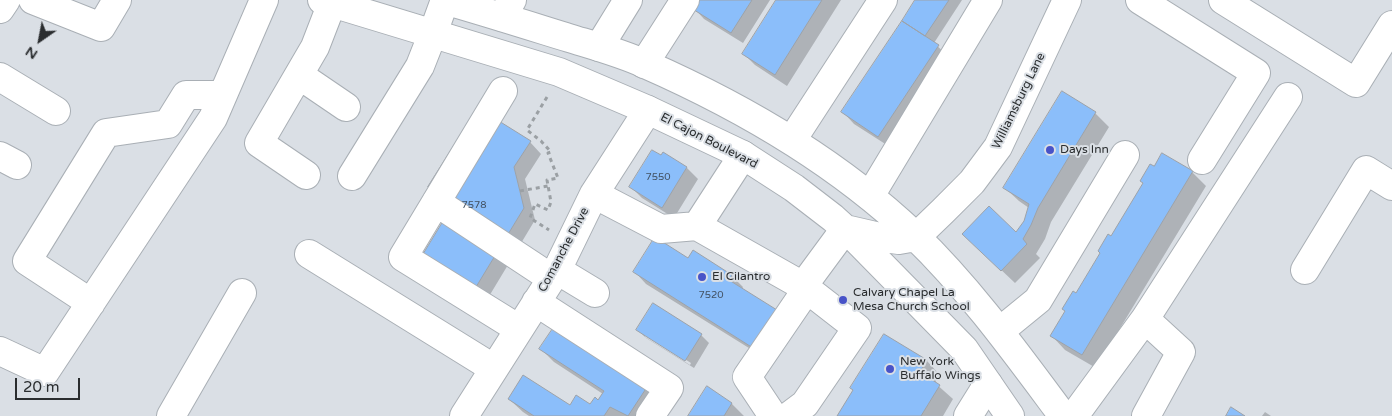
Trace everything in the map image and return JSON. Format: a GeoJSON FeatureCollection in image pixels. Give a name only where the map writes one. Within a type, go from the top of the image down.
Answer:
{"type":"FeatureCollection","features":[{"type":"Feature","properties":{"kind":"main road"},"geometry":{"type":"LineString","coordinates":[[0,9],[6,0]]}},
{"type":"Feature","properties":{"kind":"main road"},"geometry":{"type":"LineString","coordinates":[[33,0],[101,27],[117,0]]}},
{"type":"Feature","properties":{"kind":"main road"},"geometry":{"type":"LineString","coordinates":[[0,351],[45,372],[213,118],[264,0]]}},
{"type":"Feature","properties":{"kind":"main road"},"geometry":{"type":"LineString","coordinates":[[352,176],[420,66],[434,34],[444,0],[507,8],[644,64],[724,101],[826,162],[870,196],[916,237],[959,283],[1000,331],[1063,416]]}},
{"type":"Feature","properties":{"kind":"main road"},"geometry":{"type":"LineString","coordinates":[[599,47],[628,0]]}},
{"type":"Feature","properties":{"kind":"main road"},"geometry":{"type":"LineString","coordinates":[[644,64],[685,0]]}},
{"type":"Feature","properties":{"kind":"main road"},"geometry":{"type":"LineString","coordinates":[[792,140],[883,0]]}},
{"type":"Feature","properties":{"kind":"main road"},"geometry":{"type":"LineString","coordinates":[[870,196],[988,0]]}},
{"type":"Feature","properties":{"kind":"main road","name":"Williamsburg Lane"},"geometry":{"type":"LineString","coordinates":[[916,237],[972,182],[998,147],[1067,0]]}},
{"type":"Feature","properties":{"kind":"main road"},"geometry":{"type":"LineString","coordinates":[[1140,0],[1256,73],[1202,160]]}},
{"type":"Feature","properties":{"kind":"main road"},"geometry":{"type":"LineString","coordinates":[[1223,0],[1356,84],[1392,25]]}},
{"type":"Feature","properties":{"kind":"main road"},"geometry":{"type":"LineString","coordinates":[[306,175],[259,143],[315,46],[327,2]]}},
{"type":"Feature","properties":{"kind":"main road","name":"El Cajon Boulevard"},"geometry":{"type":"LineString","coordinates":[[327,2],[559,72],[648,110],[743,155],[794,188],[845,229],[964,349],[1010,416]]}},
{"type":"Feature","properties":{"kind":"main road"},"geometry":{"type":"LineString","coordinates":[[298,75],[346,107]]}},
{"type":"Feature","properties":{"kind":"main road"},"geometry":{"type":"LineString","coordinates":[[0,76],[56,111]]}},
{"type":"Feature","properties":{"kind":"main road"},"geometry":{"type":"LineString","coordinates":[[503,91],[403,257],[519,329]]}},
{"type":"Feature","properties":{"kind":"main road"},"geometry":{"type":"LineString","coordinates":[[91,303],[27,261],[106,133],[168,124],[186,95],[223,95]]}},
{"type":"Feature","properties":{"kind":"main road"},"geometry":{"type":"LineString","coordinates":[[1074,416],[1144,319],[1288,97]]}},
{"type":"Feature","properties":{"kind":"main road","name":"Comanche Drive"},"geometry":{"type":"LineString","coordinates":[[464,416],[554,274],[594,194],[648,110]]}},
{"type":"Feature","properties":{"kind":"main road"},"geometry":{"type":"LineString","coordinates":[[1000,331],[1038,300],[1125,154]]}},
{"type":"Feature","properties":{"kind":"main road"},"geometry":{"type":"LineString","coordinates":[[698,226],[743,155]]}},
{"type":"Feature","properties":{"kind":"main road"},"geometry":{"type":"LineString","coordinates":[[1306,270],[1366,170],[1392,186]]}},
{"type":"Feature","properties":{"kind":"main road"},"geometry":{"type":"LineString","coordinates":[[594,194],[661,229],[698,226],[805,287],[857,328],[805,404],[789,416]]}},
{"type":"Feature","properties":{"kind":"main road"},"geometry":{"type":"LineString","coordinates":[[436,202],[554,274],[595,293]]}},
{"type":"Feature","properties":{"kind":"main road"},"geometry":{"type":"LineString","coordinates":[[773,416],[747,377],[845,229],[899,240],[916,237]]}},
{"type":"Feature","properties":{"kind":"main road"},"geometry":{"type":"LineString","coordinates":[[309,254],[493,368]]}},
{"type":"Feature","properties":{"kind":"main road"},"geometry":{"type":"LineString","coordinates":[[171,416],[242,293]]}},
{"type":"Feature","properties":{"kind":"main road"},"geometry":{"type":"LineString","coordinates":[[536,302],[669,388],[650,416]]}},
{"type":"Feature","properties":{"kind":"main road"},"geometry":{"type":"LineString","coordinates":[[1144,319],[1181,352],[1146,416]]}},
{"type":"Feature","properties":{"kind":"main road"},"geometry":{"type":"LineString","coordinates":[[968,416],[988,384]]}},
{"type":"Feature","properties":{"kind":"path"},"geometry":{"type":"LineString","coordinates":[[547,97],[527,130],[541,140],[551,152],[548,153],[558,178],[547,180],[551,202],[548,210],[535,204],[530,218],[549,230]]}},
{"type":"Feature","properties":{"kind":"path"},"geometry":{"type":"LineString","coordinates":[[520,191],[548,186]]}},
{"type":"Feature","properties":{"kind":"building"},"geometry":{"type":"Polygon","coordinates":[[[696,0],[752,0],[731,33],[691,8],[696,0]]]}},
{"type":"Feature","properties":{"kind":"building"},"geometry":{"type":"Polygon","coordinates":[[[776,0],[822,0],[775,75],[742,54],[776,0]]]}},
{"type":"Feature","properties":{"kind":"building"},"geometry":{"type":"Polygon","coordinates":[[[915,0],[949,0],[925,36],[902,21],[915,0]]]}},
{"type":"Feature","properties":{"kind":"building"},"geometry":{"type":"Polygon","coordinates":[[[902,21],[939,45],[878,137],[841,112],[902,21]]]}},
{"type":"Feature","properties":{"kind":"building","name":"Days Inn"},"geometry":{"type":"Polygon","coordinates":[[[1062,91],[1096,112],[1038,208],[1023,239],[1027,244],[1001,271],[962,234],[989,206],[1016,232],[1024,221],[1029,204],[1003,188],[1062,91]]]}},
{"type":"Feature","properties":{"kind":"building"},"geometry":{"type":"Polygon","coordinates":[[[478,108],[531,141],[514,167],[524,208],[476,287],[423,254],[454,203],[428,187],[478,108]]]}},
{"type":"Feature","properties":{"kind":"building"},"geometry":{"type":"Polygon","coordinates":[[[652,150],[661,155],[663,152],[687,167],[662,208],[629,187],[652,150]]]}},
{"type":"Feature","properties":{"kind":"building"},"geometry":{"type":"Polygon","coordinates":[[[1162,153],[1193,171],[1082,355],[1050,336],[1065,311],[1062,309],[1073,291],[1076,293],[1100,253],[1098,251],[1108,234],[1111,236],[1143,183],[1140,181],[1150,164],[1154,166],[1162,153]]]}},
{"type":"Feature","properties":{"kind":"building"},"geometry":{"type":"Polygon","coordinates":[[[655,237],[688,258],[693,250],[732,275],[729,280],[777,310],[753,348],[633,272],[655,237]]]}},
{"type":"Feature","properties":{"kind":"building"},"geometry":{"type":"Polygon","coordinates":[[[653,303],[702,334],[685,361],[636,330],[653,303]]]}},
{"type":"Feature","properties":{"kind":"building"},"geometry":{"type":"Polygon","coordinates":[[[556,324],[649,384],[628,416],[610,407],[604,416],[534,416],[508,399],[523,375],[570,405],[576,395],[590,404],[595,397],[598,400],[604,391],[539,349],[556,324]]]}},
{"type":"Feature","properties":{"kind":"building"},"geometry":{"type":"Polygon","coordinates":[[[884,334],[927,360],[920,372],[940,385],[921,416],[837,416],[853,390],[850,388],[884,334]]]}},
{"type":"Feature","properties":{"kind":"building"},"geometry":{"type":"Polygon","coordinates":[[[707,386],[732,403],[724,416],[688,416],[707,386]]]}},
{"type":"Feature","properties":{"kind":"building"},"geometry":{"type":"Polygon","coordinates":[[[1231,407],[1245,416],[1226,416],[1231,407]]]}},
{"type":"Feature","properties":{"kind":"place","name":"Days Inn"},"geometry":{"type":"Point","coordinates":[1050,150]}},
{"type":"Feature","properties":{"kind":"place","name":"El Cilantro"},"geometry":{"type":"Point","coordinates":[702,277]}},
{"type":"Feature","properties":{"kind":"place","name":"Calvary Chapel La Mesa Church School"},"geometry":{"type":"Point","coordinates":[843,300]}},
{"type":"Feature","properties":{"kind":"place","name":"New York Buffalo Wings"},"geometry":{"type":"Point","coordinates":[890,369]}}]}
